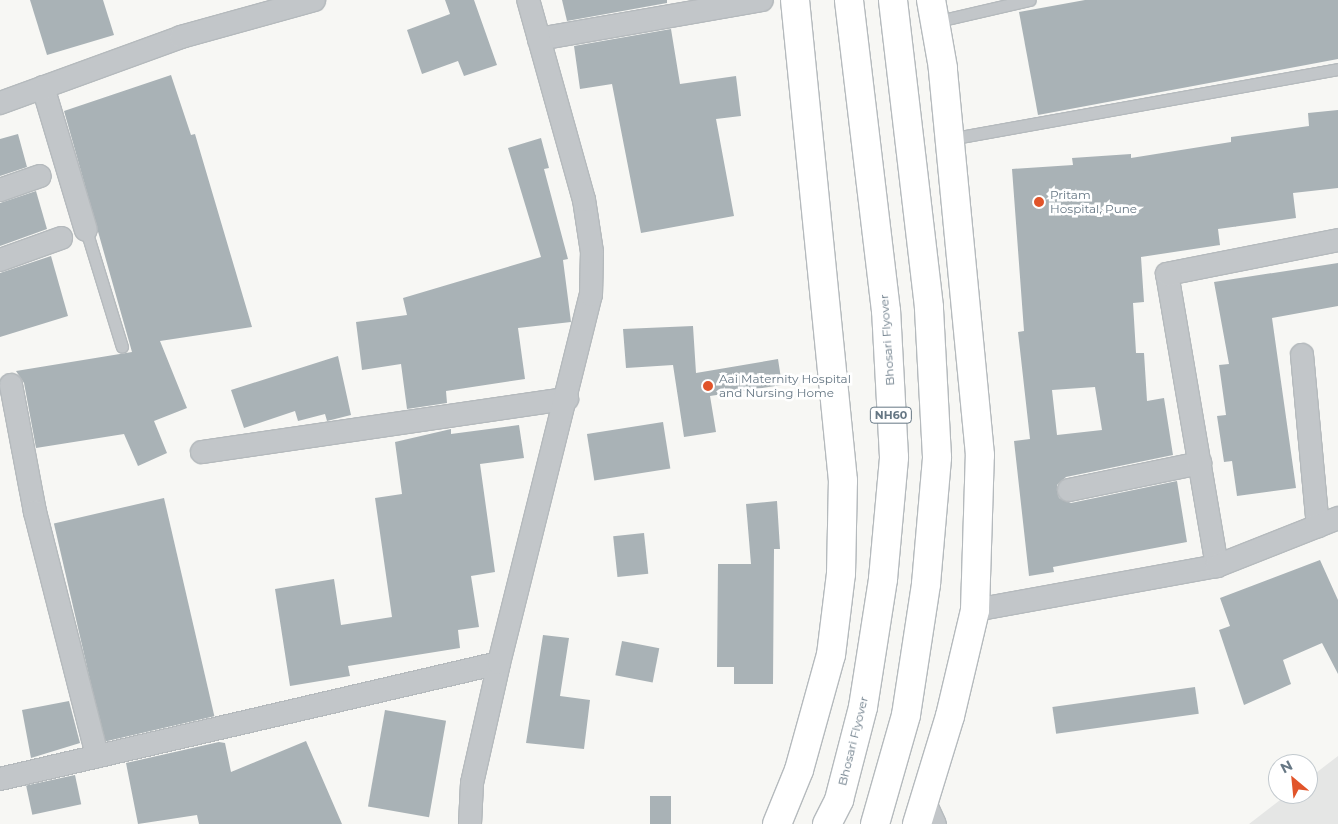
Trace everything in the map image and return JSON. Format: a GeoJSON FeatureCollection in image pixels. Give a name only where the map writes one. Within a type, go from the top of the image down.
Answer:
{"type":"FeatureCollection","features":[{"type":"Feature","properties":{"kind":"main road"},"geometry":{"type":"LineString","coordinates":[[777,824],[799,770],[831,655],[841,574],[843,482],[796,0]]}},
{"type":"Feature","properties":{"kind":"main road","name":"Bhosari Flyover"},"geometry":{"type":"LineString","coordinates":[[827,824],[839,800],[863,707],[883,579],[894,457],[886,311],[850,0]]}},
{"type":"Feature","properties":{"kind":"main road"},"geometry":{"type":"LineString","coordinates":[[875,824],[906,715],[926,584],[937,457],[929,307],[893,0]]}},
{"type":"Feature","properties":{"kind":"main road"},"geometry":{"type":"LineString","coordinates":[[926,818],[975,610],[980,455],[950,139],[933,11]]}},
{"type":"Feature","properties":{"kind":"street"},"geometry":{"type":"LineString","coordinates":[[0,103],[181,37],[314,0]]}},
{"type":"Feature","properties":{"kind":"street"},"geometry":{"type":"LineString","coordinates":[[470,824],[472,783],[498,663],[567,399],[592,295],[592,252],[584,200],[528,0]]}},
{"type":"Feature","properties":{"kind":"street"},"geometry":{"type":"LineString","coordinates":[[539,39],[762,0]]}},
{"type":"Feature","properties":{"kind":"street"},"geometry":{"type":"LineString","coordinates":[[43,87],[86,230]]}},
{"type":"Feature","properties":{"kind":"street"},"geometry":{"type":"LineString","coordinates":[[0,190],[40,176]]}},
{"type":"Feature","properties":{"kind":"street"},"geometry":{"type":"LineString","coordinates":[[0,260],[62,238]]}},
{"type":"Feature","properties":{"kind":"street"},"geometry":{"type":"LineString","coordinates":[[1217,566],[1168,274],[1338,240]]}},
{"type":"Feature","properties":{"kind":"street"},"geometry":{"type":"LineString","coordinates":[[975,610],[1217,566],[1328,522],[1302,355]]}},
{"type":"Feature","properties":{"kind":"street"},"geometry":{"type":"LineString","coordinates":[[10,385],[35,512],[97,756]]}},
{"type":"Feature","properties":{"kind":"street"},"geometry":{"type":"LineString","coordinates":[[202,452],[567,399]]}},
{"type":"Feature","properties":{"kind":"street"},"geometry":{"type":"LineString","coordinates":[[1069,490],[1200,463]]}},
{"type":"Feature","properties":{"kind":"street"},"geometry":{"type":"LineString","coordinates":[[0,779],[498,663]]}},
{"type":"Feature","properties":{"kind":"lane"},"geometry":{"type":"LineString","coordinates":[[933,11],[1029,0]]}},
{"type":"Feature","properties":{"kind":"lane"},"geometry":{"type":"LineString","coordinates":[[950,139],[1338,68]]}},
{"type":"Feature","properties":{"kind":"lane"},"geometry":{"type":"LineString","coordinates":[[86,230],[122,347]]}},
{"type":"Feature","properties":{"kind":"shaded area"},"geometry":{"type":"Polygon","coordinates":[[[1338,756],[1338,824],[1249,824],[1275,804],[1318,804],[1318,771],[1338,756]]]}},
{"type":"Feature","properties":{"kind":"building"},"geometry":{"type":"Polygon","coordinates":[[[30,0],[103,0],[114,35],[47,55],[30,0]]]}},
{"type":"Feature","properties":{"kind":"building"},"geometry":{"type":"Polygon","coordinates":[[[445,0],[474,0],[497,65],[464,76],[458,61],[422,74],[407,30],[450,14],[445,0]]]}},
{"type":"Feature","properties":{"kind":"building"},"geometry":{"type":"Polygon","coordinates":[[[562,0],[667,0],[667,3],[567,21],[562,0]]]}},
{"type":"Feature","properties":{"kind":"building"},"geometry":{"type":"Polygon","coordinates":[[[1085,0],[1338,0],[1338,59],[1038,115],[1019,12],[1085,0]]]}},
{"type":"Feature","properties":{"kind":"building"},"geometry":{"type":"Polygon","coordinates":[[[671,29],[680,84],[736,76],[741,116],[716,119],[734,216],[641,233],[612,84],[580,89],[574,46],[671,29]]]}},
{"type":"Feature","properties":{"kind":"building"},"geometry":{"type":"Polygon","coordinates":[[[171,75],[191,135],[195,134],[252,327],[160,341],[187,408],[154,421],[167,453],[138,466],[124,434],[36,448],[24,383],[16,371],[132,352],[64,111],[171,75]]]}},
{"type":"Feature","properties":{"kind":"building"},"geometry":{"type":"Polygon","coordinates":[[[1338,110],[1338,188],[1293,193],[1296,218],[1218,229],[1220,245],[1141,257],[1144,302],[1133,303],[1136,353],[1144,353],[1147,401],[1164,398],[1173,455],[1066,477],[1057,485],[1059,498],[1071,503],[1177,481],[1187,542],[1053,567],[1054,572],[1029,576],[1014,441],[1030,439],[1018,332],[1024,331],[1012,169],[1073,165],[1072,158],[1131,154],[1131,158],[1231,142],[1231,137],[1309,126],[1308,113],[1338,110]],[[1095,387],[1052,390],[1057,435],[1102,430],[1095,387]]]}},
{"type":"Feature","properties":{"kind":"building"},"geometry":{"type":"Polygon","coordinates":[[[18,134],[27,167],[0,176],[0,139],[18,134]]]}},
{"type":"Feature","properties":{"kind":"building"},"geometry":{"type":"Polygon","coordinates":[[[541,138],[549,168],[544,169],[568,259],[563,260],[571,322],[518,328],[525,379],[446,391],[447,403],[407,409],[401,364],[362,370],[356,322],[407,315],[403,298],[541,257],[508,148],[541,138]]]}},
{"type":"Feature","properties":{"kind":"building"},"geometry":{"type":"Polygon","coordinates":[[[36,191],[47,229],[0,246],[0,203],[36,191]]]}},
{"type":"Feature","properties":{"kind":"building"},"geometry":{"type":"Polygon","coordinates":[[[51,256],[68,316],[0,337],[0,273],[51,256]]]}},
{"type":"Feature","properties":{"kind":"building"},"geometry":{"type":"Polygon","coordinates":[[[1338,263],[1338,306],[1272,318],[1296,488],[1237,496],[1232,461],[1224,462],[1217,416],[1226,415],[1219,365],[1229,364],[1214,282],[1338,263]]]}},
{"type":"Feature","properties":{"kind":"building"},"geometry":{"type":"Polygon","coordinates":[[[693,326],[696,373],[778,359],[782,385],[710,396],[716,432],[684,437],[673,365],[626,368],[623,329],[693,326]]]}},
{"type":"Feature","properties":{"kind":"building"},"geometry":{"type":"Polygon","coordinates":[[[338,356],[351,415],[327,421],[325,414],[298,421],[295,411],[244,428],[231,390],[338,356]]]}},
{"type":"Feature","properties":{"kind":"building"},"geometry":{"type":"Polygon","coordinates":[[[663,422],[670,468],[594,480],[587,434],[663,422]]]}},
{"type":"Feature","properties":{"kind":"building"},"geometry":{"type":"Polygon","coordinates":[[[519,425],[524,458],[480,464],[495,572],[471,576],[479,627],[458,630],[460,648],[348,666],[350,676],[290,686],[275,589],[334,579],[341,625],[392,617],[375,498],[402,494],[395,442],[451,429],[451,434],[519,425]]]}},
{"type":"Feature","properties":{"kind":"building"},"geometry":{"type":"Polygon","coordinates":[[[164,498],[214,716],[104,742],[54,523],[164,498]]]}},
{"type":"Feature","properties":{"kind":"building"},"geometry":{"type":"Polygon","coordinates":[[[777,501],[780,549],[774,549],[773,684],[734,684],[734,667],[717,667],[718,564],[751,564],[746,504],[777,501]]]}},
{"type":"Feature","properties":{"kind":"building"},"geometry":{"type":"Polygon","coordinates":[[[644,533],[648,574],[617,577],[613,536],[644,533]]]}},
{"type":"Feature","properties":{"kind":"building"},"geometry":{"type":"Polygon","coordinates":[[[1320,560],[1338,600],[1338,674],[1322,643],[1283,660],[1291,684],[1244,705],[1219,630],[1230,626],[1220,598],[1320,560]]]}},
{"type":"Feature","properties":{"kind":"building"},"geometry":{"type":"Polygon","coordinates":[[[543,635],[569,638],[560,696],[590,700],[584,749],[526,743],[543,635]]]}},
{"type":"Feature","properties":{"kind":"building"},"geometry":{"type":"Polygon","coordinates":[[[622,641],[659,648],[653,683],[615,675],[622,641]]]}},
{"type":"Feature","properties":{"kind":"building"},"geometry":{"type":"Polygon","coordinates":[[[1195,687],[1199,714],[1056,734],[1052,707],[1195,687]]]}},
{"type":"Feature","properties":{"kind":"building"},"geometry":{"type":"Polygon","coordinates":[[[69,701],[80,743],[31,758],[22,710],[69,701]]]}},
{"type":"Feature","properties":{"kind":"building"},"geometry":{"type":"Polygon","coordinates":[[[385,710],[446,721],[429,817],[368,807],[385,710]]]}},
{"type":"Feature","properties":{"kind":"building"},"geometry":{"type":"Polygon","coordinates":[[[306,741],[342,824],[199,824],[197,815],[138,824],[126,763],[219,742],[225,743],[231,772],[306,741]]]}},
{"type":"Feature","properties":{"kind":"building"},"geometry":{"type":"Polygon","coordinates":[[[75,775],[81,804],[32,815],[26,785],[75,775]]]}},
{"type":"Feature","properties":{"kind":"building"},"geometry":{"type":"Polygon","coordinates":[[[650,796],[671,796],[671,824],[650,824],[650,796]]]}},
{"type":"Feature","properties":{"kind":"place","name":"Pritam Hospital, Pune"},"geometry":{"type":"Point","coordinates":[1039,202]}},
{"type":"Feature","properties":{"kind":"place","name":"Aai Maternity Hospital and Nursing Home"},"geometry":{"type":"Point","coordinates":[708,386]}}]}
